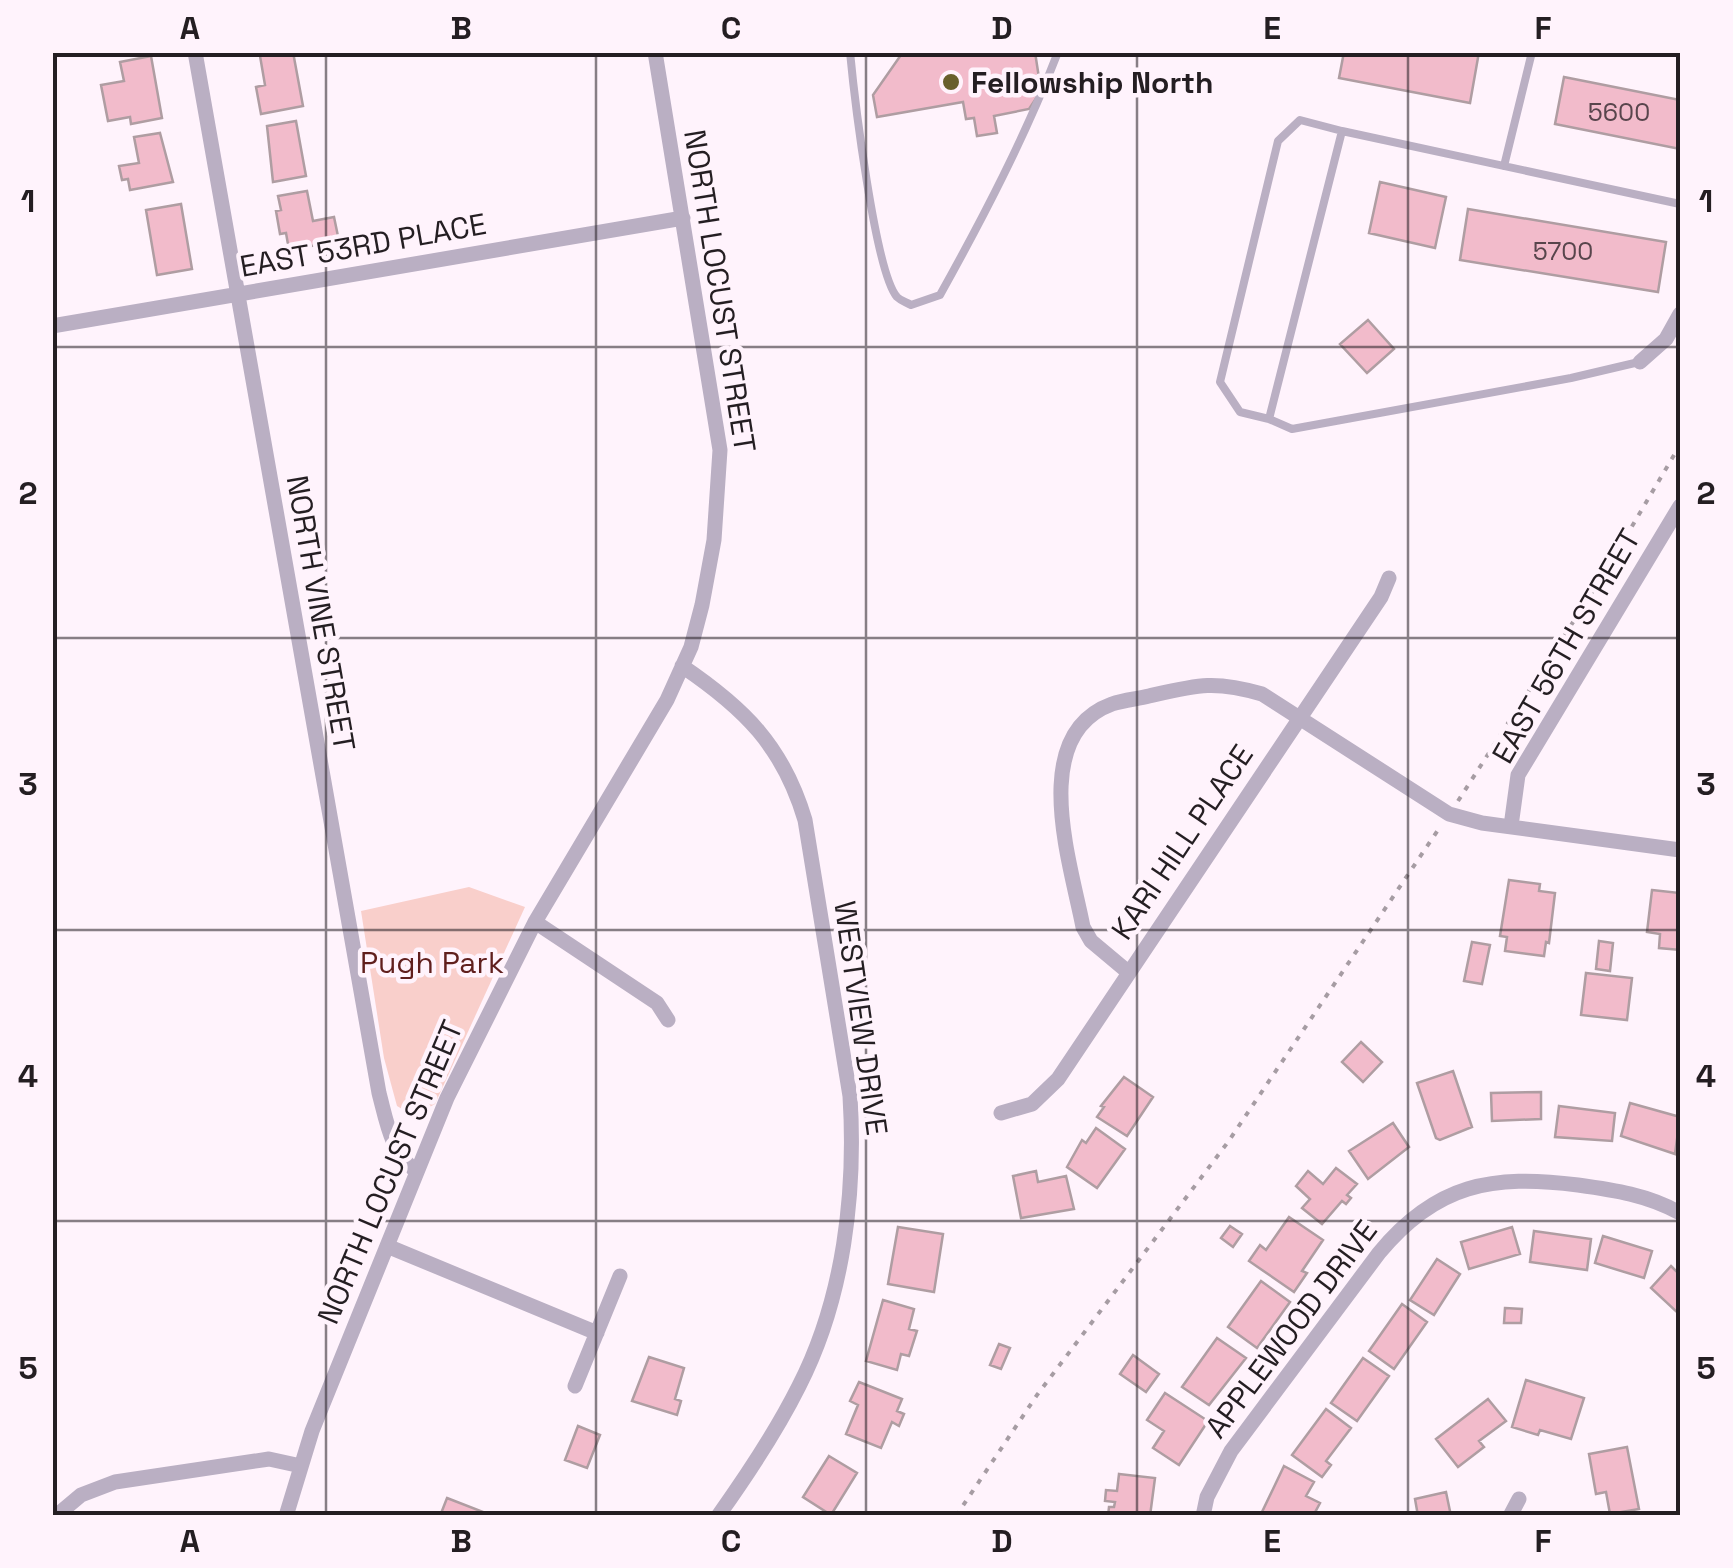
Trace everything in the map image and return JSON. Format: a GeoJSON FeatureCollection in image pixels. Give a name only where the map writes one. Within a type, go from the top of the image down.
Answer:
{"type":"FeatureCollection","features":[{"type":"Feature","properties":{"kind":"street","name":"NORTH VINE STREET"},"geometry":{"type":"LineString","coordinates":[[195,52],[379,1093],[391,1139],[401,1159],[417,1172]]}},
{"type":"Feature","properties":{"kind":"street","name":"NORTH LOCUST STREET"},"geometry":{"type":"LineString","coordinates":[[286,1516],[300,1466],[448,1098],[535,922],[666,700],[702,605],[720,488],[718,427],[655,52]]}},
{"type":"Feature","properties":{"kind":"street","name":"EAST 53RD PLACE"},"geometry":{"type":"LineString","coordinates":[[52,326],[683,218]]}},
{"type":"Feature","properties":{"kind":"street"},"geometry":{"type":"LineString","coordinates":[[1640,362],[1666,339],[1680,314]]}},
{"type":"Feature","properties":{"kind":"street","name":"EAST 56TH STREET"},"geometry":{"type":"LineString","coordinates":[[1511,826],[1518,774],[1680,506]]}},
{"type":"Feature","properties":{"kind":"street","name":"KARI HILL PLACE"},"geometry":{"type":"LineString","coordinates":[[1000,1113],[1032,1104],[1044,1095],[1381,598],[1389,578]]}},
{"type":"Feature","properties":{"kind":"street","name":"WESTVIEW DRIVE"},"geometry":{"type":"LineString","coordinates":[[682,666],[721,692],[759,729],[796,793],[805,820],[852,1127],[849,1206],[824,1325],[801,1384],[764,1450],[718,1516]]}},
{"type":"Feature","properties":{"kind":"street"},"geometry":{"type":"LineString","coordinates":[[1128,972],[1091,940],[1083,927],[1060,808],[1066,753],[1082,725],[1109,705],[1192,686],[1226,684],[1262,694],[1449,814],[1680,850]]}},
{"type":"Feature","properties":{"kind":"street"},"geometry":{"type":"LineString","coordinates":[[535,922],[657,1003],[668,1020]]}},
{"type":"Feature","properties":{"kind":"street","name":"APPLEWOOD DRIVE"},"geometry":{"type":"LineString","coordinates":[[1203,1516],[1231,1451],[1397,1232],[1432,1204],[1476,1186],[1514,1179],[1614,1190],[1639,1195],[1680,1212]]}},
{"type":"Feature","properties":{"kind":"street"},"geometry":{"type":"LineString","coordinates":[[387,1246],[597,1332]]}},
{"type":"Feature","properties":{"kind":"street"},"geometry":{"type":"LineString","coordinates":[[575,1386],[620,1276]]}},
{"type":"Feature","properties":{"kind":"street"},"geometry":{"type":"LineString","coordinates":[[56,1516],[81,1495],[115,1482],[269,1458],[300,1466]]}},
{"type":"Feature","properties":{"kind":"street"},"geometry":{"type":"LineString","coordinates":[[1510,1516],[1519,1499]]}},
{"type":"Feature","properties":{"kind":"lane"},"geometry":{"type":"LineString","coordinates":[[850,52],[860,140],[887,276],[898,297],[911,305],[940,295],[993,201],[1034,116],[1058,52]]}},
{"type":"Feature","properties":{"kind":"lane"},"geometry":{"type":"LineString","coordinates":[[1504,166],[1532,52]]}},
{"type":"Feature","properties":{"kind":"lane"},"geometry":{"type":"LineString","coordinates":[[1640,362],[1572,378],[1292,428],[1270,418],[1240,412],[1220,382],[1278,141],[1300,120],[1680,204]]}},
{"type":"Feature","properties":{"kind":"lane"},"geometry":{"type":"LineString","coordinates":[[1270,418],[1342,132]]}},
{"type":"Feature","properties":{"kind":"path"},"geometry":{"type":"LineString","coordinates":[[956,1516],[1038,1395],[1228,1142],[1449,814],[1602,577],[1680,445]]}},
{"type":"Feature","properties":{"kind":"green space","name":"Pugh Park"},"geometry":{"type":"Polygon","coordinates":[[[469,887],[525,907],[435,1104],[414,1116],[397,1106],[384,1058],[361,911],[469,887]]]}},
{"type":"Feature","properties":{"kind":"building"},"geometry":{"type":"Polygon","coordinates":[[[293,52],[303,106],[261,114],[256,87],[265,85],[260,56],[293,52]]]}},
{"type":"Feature","properties":{"kind":"building"},"geometry":{"type":"Polygon","coordinates":[[[903,52],[1035,52],[1041,91],[1029,109],[994,116],[997,133],[977,136],[974,118],[966,119],[963,102],[877,117],[873,95],[903,52]]]}},
{"type":"Feature","properties":{"kind":"building"},"geometry":{"type":"Polygon","coordinates":[[[1344,52],[1479,52],[1470,103],[1339,78],[1344,52]]]}},
{"type":"Feature","properties":{"kind":"building"},"geometry":{"type":"Polygon","coordinates":[[[151,56],[162,118],[131,124],[130,117],[108,121],[101,85],[124,81],[120,62],[151,56]]]}},
{"type":"Feature","properties":{"kind":"building"},"geometry":{"type":"Polygon","coordinates":[[[1564,77],[1680,100],[1680,149],[1555,124],[1564,77]]]}},
{"type":"Feature","properties":{"kind":"building"},"geometry":{"type":"Polygon","coordinates":[[[296,121],[306,176],[273,182],[267,126],[296,121]]]}},
{"type":"Feature","properties":{"kind":"building"},"geometry":{"type":"Polygon","coordinates":[[[160,133],[173,182],[130,190],[128,179],[122,180],[119,166],[139,163],[134,137],[160,133]]]}},
{"type":"Feature","properties":{"kind":"building"},"geometry":{"type":"Polygon","coordinates":[[[1380,182],[1446,197],[1435,248],[1369,233],[1380,182]]]}},
{"type":"Feature","properties":{"kind":"building"},"geometry":{"type":"Polygon","coordinates":[[[307,191],[313,221],[334,217],[339,241],[289,250],[286,233],[280,234],[278,196],[307,191]]]}},
{"type":"Feature","properties":{"kind":"building"},"geometry":{"type":"Polygon","coordinates":[[[181,204],[192,269],[157,275],[146,210],[181,204]]]}},
{"type":"Feature","properties":{"kind":"building"},"geometry":{"type":"Polygon","coordinates":[[[1468,209],[1666,242],[1658,292],[1460,260],[1468,209]]]}},
{"type":"Feature","properties":{"kind":"building"},"geometry":{"type":"Polygon","coordinates":[[[1368,320],[1394,349],[1367,373],[1340,344],[1368,320]]]}},
{"type":"Feature","properties":{"kind":"building"},"geometry":{"type":"Polygon","coordinates":[[[1509,880],[1540,884],[1539,891],[1555,893],[1544,956],[1505,951],[1507,937],[1500,936],[1509,880]]]}},
{"type":"Feature","properties":{"kind":"building"},"geometry":{"type":"Polygon","coordinates":[[[1652,890],[1680,893],[1680,950],[1659,948],[1660,934],[1647,932],[1652,890]]]}},
{"type":"Feature","properties":{"kind":"building"},"geometry":{"type":"Polygon","coordinates":[[[1599,941],[1613,943],[1610,971],[1596,969],[1599,941]]]}},
{"type":"Feature","properties":{"kind":"building"},"geometry":{"type":"Polygon","coordinates":[[[1472,942],[1490,945],[1482,984],[1464,981],[1472,942]]]}},
{"type":"Feature","properties":{"kind":"building"},"geometry":{"type":"Polygon","coordinates":[[[1586,973],[1632,978],[1627,1020],[1581,1015],[1586,973]]]}},
{"type":"Feature","properties":{"kind":"building"},"geometry":{"type":"Polygon","coordinates":[[[1361,1042],[1382,1062],[1363,1082],[1342,1062],[1361,1042]]]}},
{"type":"Feature","properties":{"kind":"building"},"geometry":{"type":"Polygon","coordinates":[[[1453,1071],[1472,1127],[1440,1140],[1417,1083],[1453,1071]]]}},
{"type":"Feature","properties":{"kind":"building"},"geometry":{"type":"Polygon","coordinates":[[[1124,1077],[1153,1097],[1127,1136],[1097,1117],[1124,1077]]]}},
{"type":"Feature","properties":{"kind":"building"},"geometry":{"type":"Polygon","coordinates":[[[1541,1092],[1541,1119],[1492,1121],[1491,1093],[1541,1092]]]}},
{"type":"Feature","properties":{"kind":"building"},"geometry":{"type":"Polygon","coordinates":[[[1630,1103],[1680,1117],[1675,1154],[1621,1136],[1630,1103]]]}},
{"type":"Feature","properties":{"kind":"building"},"geometry":{"type":"Polygon","coordinates":[[[1559,1106],[1615,1113],[1612,1141],[1555,1137],[1559,1106]]]}},
{"type":"Feature","properties":{"kind":"building"},"geometry":{"type":"Polygon","coordinates":[[[1393,1123],[1409,1147],[1368,1179],[1349,1151],[1393,1123]]]}},
{"type":"Feature","properties":{"kind":"building"},"geometry":{"type":"Polygon","coordinates":[[[1096,1128],[1125,1149],[1097,1188],[1067,1167],[1082,1140],[1086,1143],[1096,1128]]]}},
{"type":"Feature","properties":{"kind":"building"},"geometry":{"type":"Polygon","coordinates":[[[1336,1168],[1357,1184],[1347,1195],[1351,1198],[1346,1204],[1342,1201],[1322,1224],[1302,1208],[1310,1199],[1296,1186],[1308,1171],[1323,1184],[1336,1168]]]}},
{"type":"Feature","properties":{"kind":"building"},"geometry":{"type":"Polygon","coordinates":[[[1036,1171],[1038,1182],[1066,1176],[1074,1209],[1021,1218],[1013,1176],[1036,1171]]]}},
{"type":"Feature","properties":{"kind":"building"},"geometry":{"type":"Polygon","coordinates":[[[1289,1217],[1323,1240],[1302,1271],[1307,1273],[1294,1292],[1249,1261],[1260,1245],[1266,1250],[1289,1217]]]}},
{"type":"Feature","properties":{"kind":"building"},"geometry":{"type":"Polygon","coordinates":[[[1230,1226],[1242,1234],[1233,1247],[1221,1238],[1230,1226]]]}},
{"type":"Feature","properties":{"kind":"building"},"geometry":{"type":"Polygon","coordinates":[[[898,1227],[943,1234],[934,1292],[888,1284],[898,1227]]]}},
{"type":"Feature","properties":{"kind":"building"},"geometry":{"type":"Polygon","coordinates":[[[1512,1227],[1520,1254],[1469,1269],[1461,1242],[1512,1227]]]}},
{"type":"Feature","properties":{"kind":"building"},"geometry":{"type":"Polygon","coordinates":[[[1534,1231],[1591,1239],[1587,1270],[1530,1262],[1534,1231]]]}},
{"type":"Feature","properties":{"kind":"building"},"geometry":{"type":"Polygon","coordinates":[[[1603,1236],[1652,1251],[1644,1278],[1595,1263],[1603,1236]]]}},
{"type":"Feature","properties":{"kind":"building"},"geometry":{"type":"Polygon","coordinates":[[[1437,1259],[1460,1274],[1434,1315],[1410,1300],[1437,1259]]]}},
{"type":"Feature","properties":{"kind":"building"},"geometry":{"type":"Polygon","coordinates":[[[1671,1266],[1680,1271],[1680,1315],[1651,1288],[1671,1266]]]}},
{"type":"Feature","properties":{"kind":"building"},"geometry":{"type":"Polygon","coordinates":[[[1261,1281],[1290,1302],[1257,1348],[1228,1327],[1261,1281]]]}},
{"type":"Feature","properties":{"kind":"building"},"geometry":{"type":"Polygon","coordinates":[[[883,1300],[914,1309],[909,1329],[917,1331],[909,1356],[901,1354],[897,1370],[866,1361],[883,1300]]]}},
{"type":"Feature","properties":{"kind":"building"},"geometry":{"type":"Polygon","coordinates":[[[1402,1304],[1427,1322],[1394,1369],[1369,1351],[1402,1304]]]}},
{"type":"Feature","properties":{"kind":"building"},"geometry":{"type":"Polygon","coordinates":[[[1505,1308],[1522,1309],[1521,1323],[1504,1323],[1505,1308]]]}},
{"type":"Feature","properties":{"kind":"building"},"geometry":{"type":"Polygon","coordinates":[[[1217,1338],[1246,1358],[1209,1405],[1182,1387],[1217,1338]]]}},
{"type":"Feature","properties":{"kind":"building"},"geometry":{"type":"Polygon","coordinates":[[[999,1344],[1010,1348],[1001,1369],[990,1365],[999,1344]]]}},
{"type":"Feature","properties":{"kind":"building"},"geometry":{"type":"Polygon","coordinates":[[[1133,1355],[1159,1374],[1146,1392],[1120,1374],[1133,1355]]]}},
{"type":"Feature","properties":{"kind":"building"},"geometry":{"type":"Polygon","coordinates":[[[649,1357],[684,1368],[675,1399],[681,1401],[677,1415],[632,1401],[649,1357]]]}},
{"type":"Feature","properties":{"kind":"building"},"geometry":{"type":"Polygon","coordinates":[[[1363,1358],[1389,1376],[1357,1421],[1331,1403],[1363,1358]]]}},
{"type":"Feature","properties":{"kind":"building"},"geometry":{"type":"Polygon","coordinates":[[[1526,1380],[1584,1398],[1571,1439],[1512,1427],[1526,1380]]]}},
{"type":"Feature","properties":{"kind":"building"},"geometry":{"type":"Polygon","coordinates":[[[859,1382],[902,1399],[897,1411],[904,1414],[899,1426],[892,1422],[881,1448],[846,1434],[858,1405],[850,1401],[859,1382]]]}},
{"type":"Feature","properties":{"kind":"building"},"geometry":{"type":"Polygon","coordinates":[[[1165,1393],[1208,1421],[1179,1465],[1153,1448],[1164,1431],[1147,1420],[1165,1393]]]}},
{"type":"Feature","properties":{"kind":"building"},"geometry":{"type":"Polygon","coordinates":[[[1488,1399],[1506,1421],[1479,1441],[1484,1447],[1458,1467],[1436,1439],[1488,1399]]]}},
{"type":"Feature","properties":{"kind":"building"},"geometry":{"type":"Polygon","coordinates":[[[1326,1409],[1351,1428],[1326,1461],[1331,1465],[1322,1477],[1292,1455],[1326,1409]]]}},
{"type":"Feature","properties":{"kind":"building"},"geometry":{"type":"Polygon","coordinates":[[[578,1426],[600,1435],[587,1468],[565,1460],[578,1426]]]}},
{"type":"Feature","properties":{"kind":"building"},"geometry":{"type":"Polygon","coordinates":[[[1627,1447],[1639,1509],[1610,1514],[1606,1492],[1596,1494],[1589,1454],[1627,1447]]]}},
{"type":"Feature","properties":{"kind":"building"},"geometry":{"type":"Polygon","coordinates":[[[829,1456],[857,1473],[831,1515],[803,1497],[829,1456]]]}},
{"type":"Feature","properties":{"kind":"building"},"geometry":{"type":"Polygon","coordinates":[[[1284,1466],[1314,1482],[1306,1496],[1320,1503],[1313,1516],[1267,1516],[1262,1512],[1284,1466]]]}},
{"type":"Feature","properties":{"kind":"building"},"geometry":{"type":"Polygon","coordinates":[[[1119,1474],[1155,1478],[1150,1516],[1108,1516],[1109,1507],[1114,1507],[1115,1502],[1105,1501],[1106,1490],[1117,1491],[1119,1474]]]}},
{"type":"Feature","properties":{"kind":"building"},"geometry":{"type":"Polygon","coordinates":[[[1446,1492],[1451,1516],[1418,1516],[1415,1499],[1446,1492]]]}},
{"type":"Feature","properties":{"kind":"building"},"geometry":{"type":"Polygon","coordinates":[[[447,1498],[491,1515],[491,1516],[440,1516],[447,1498]]]}},
{"type":"Feature","properties":{"kind":"place","name":"Fellowship North"},"geometry":{"type":"Point","coordinates":[951,82]}}]}
